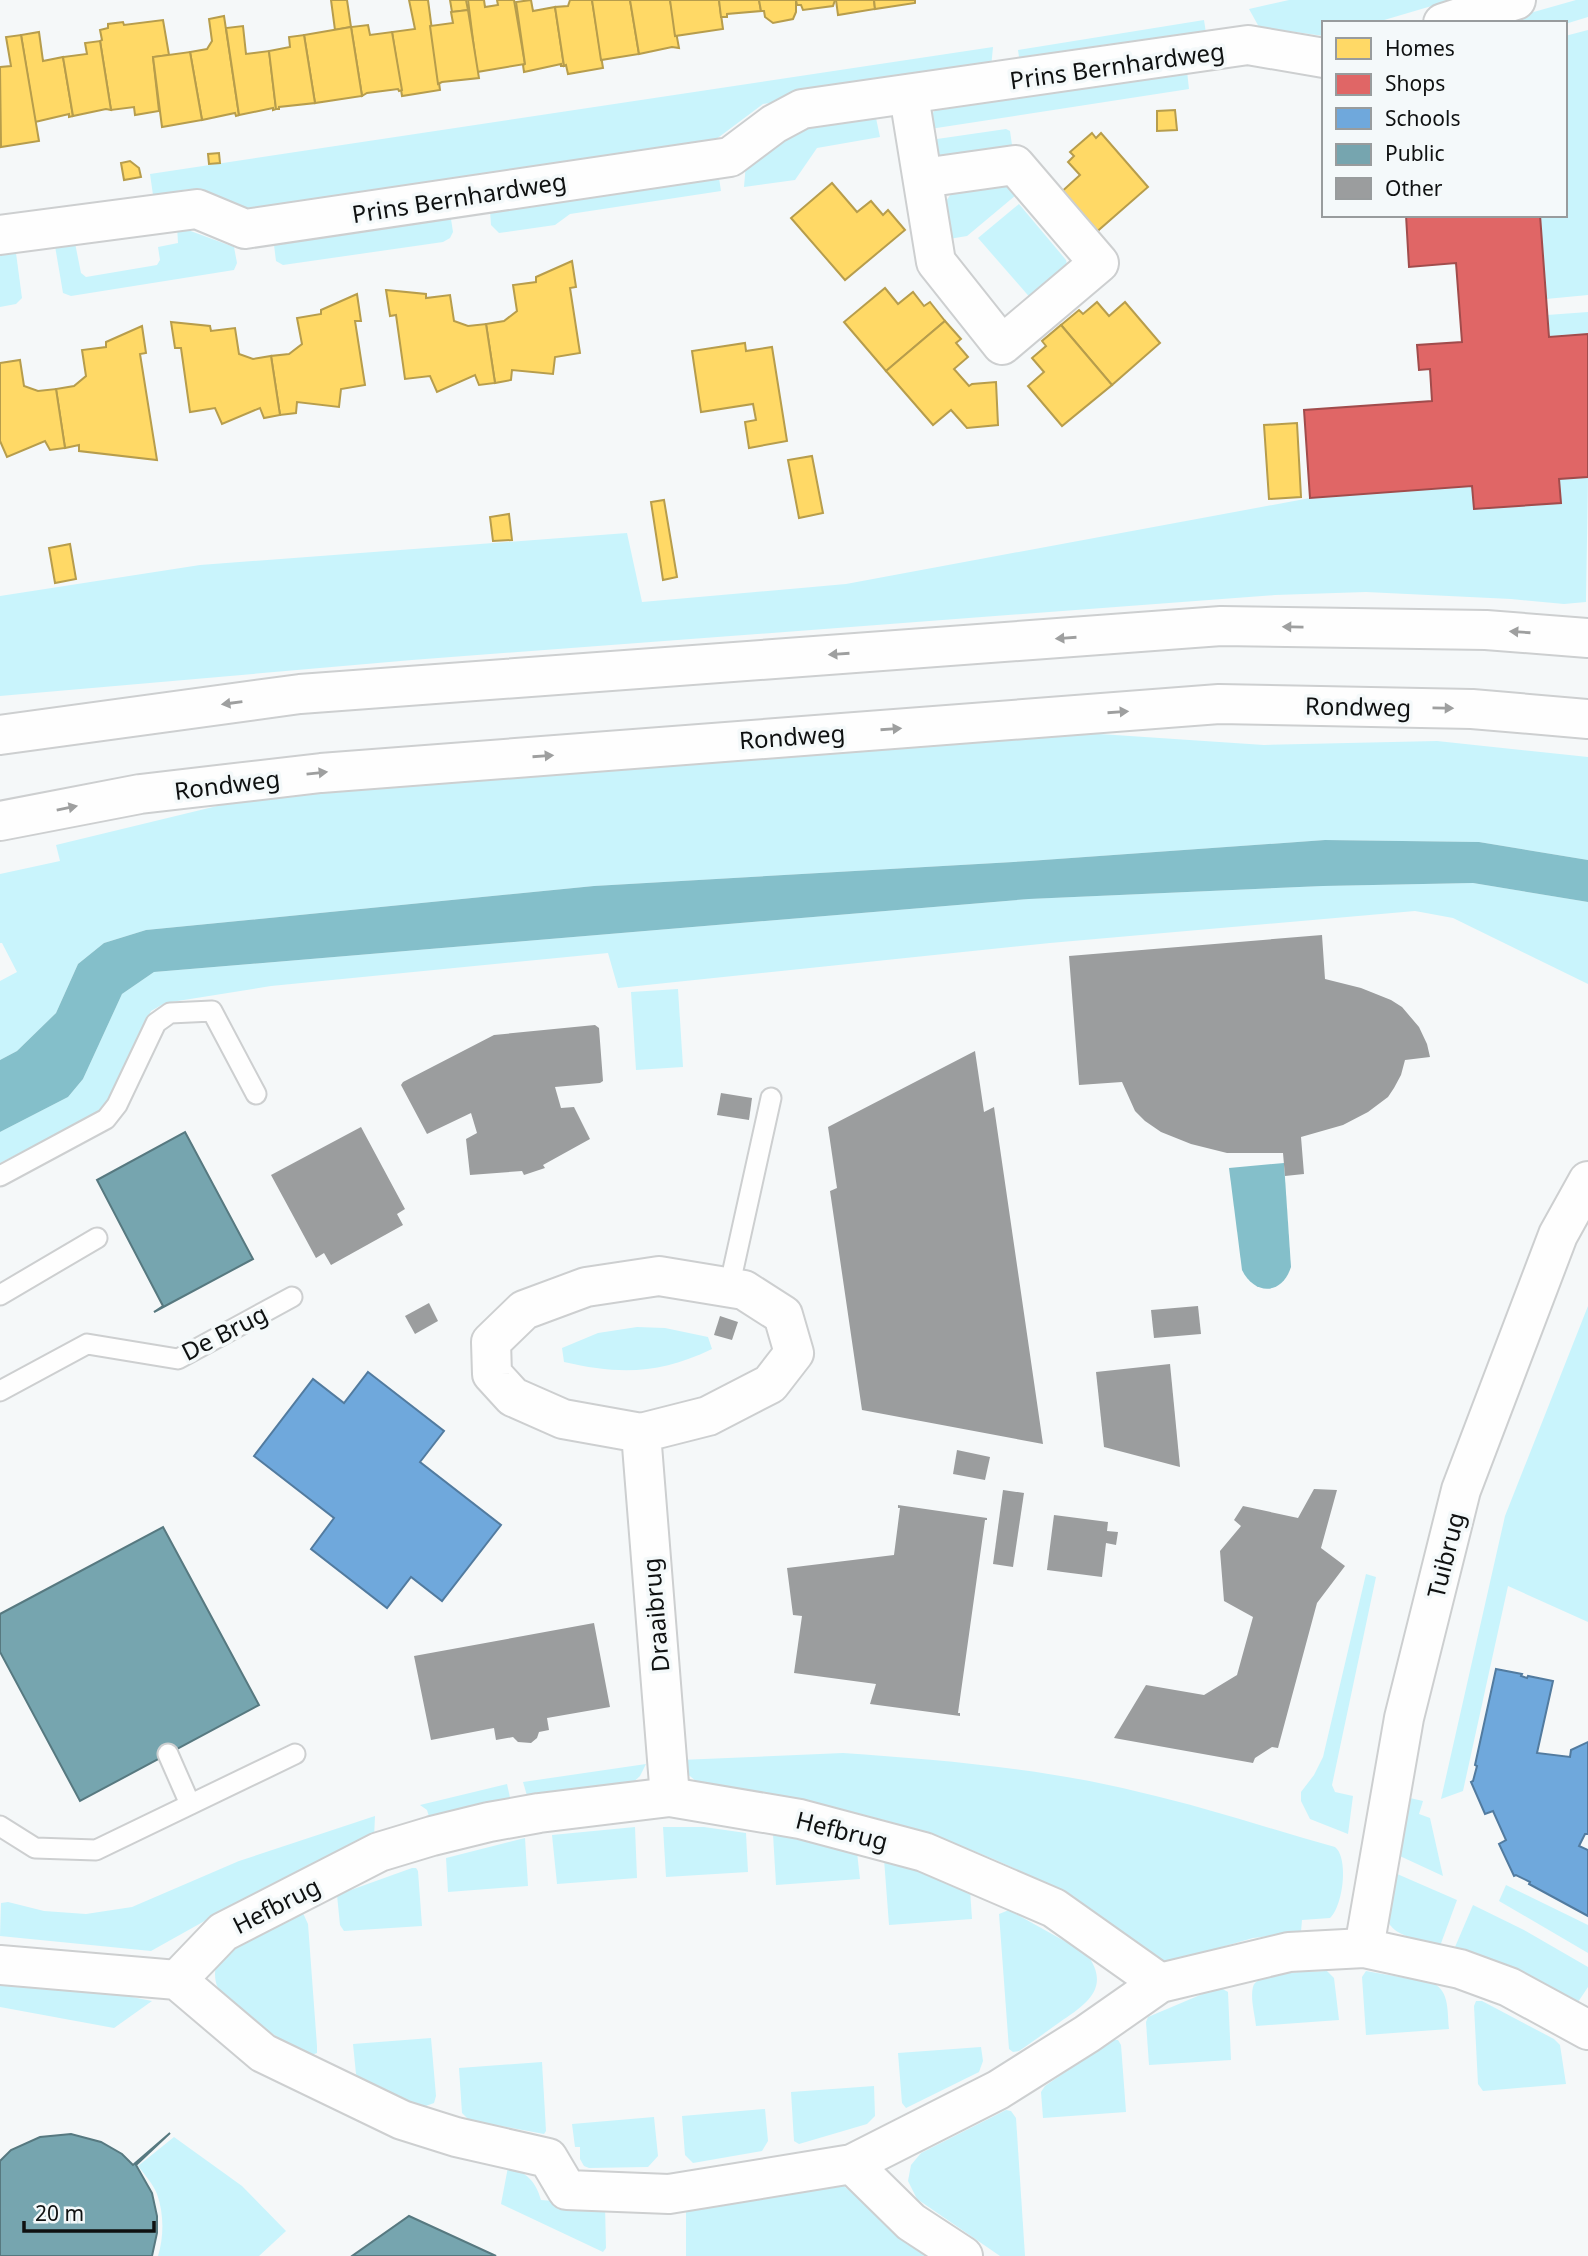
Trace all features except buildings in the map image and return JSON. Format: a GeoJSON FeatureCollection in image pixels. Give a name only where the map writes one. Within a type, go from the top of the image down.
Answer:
{"type":"FeatureCollection","features":[{"type":"Feature","properties":{"kind":"street"},"geometry":{"type":"LineString","coordinates":[[1449,21],[1516,0]]}},
{"type":"Feature","properties":{"kind":"street","name":"Prins Bernhardweg"},"geometry":{"type":"LineString","coordinates":[[0,234],[197,208],[245,229],[730,157],[774,124],[802,109],[909,96],[1248,45],[1322,58]]}},
{"type":"Feature","properties":{"kind":"street"},"geometry":{"type":"LineString","coordinates":[[909,96],[936,262],[1002,345],[1099,263],[1016,165],[923,178]]}},
{"type":"Feature","properties":{"kind":"street"},"geometry":{"type":"LineString","coordinates":[[0,735],[300,694],[1221,626],[1486,630],[1588,638]]}},
{"type":"Feature","properties":{"kind":"street","name":"Rondweg"},"geometry":{"type":"LineString","coordinates":[[0,821],[140,794],[321,773],[1219,704],[1472,709],[1588,719]]}},
{"type":"Feature","properties":{"kind":"street","name":"Tuibrug"},"geometry":{"type":"LineString","coordinates":[[1364,1948],[1404,1718],[1461,1490],[1558,1235],[1588,1181]]}},
{"type":"Feature","properties":{"kind":"street"},"geometry":{"type":"LineString","coordinates":[[659,1276],[744,1290],[783,1315],[794,1353],[770,1384],[708,1416],[641,1433],[563,1419],[513,1397],[492,1374],[491,1342],[524,1310],[586,1287],[659,1276]]}},
{"type":"Feature","properties":{"kind":"street","name":"Draaibrug"},"geometry":{"type":"LineString","coordinates":[[641,1433],[670,1797]]}},
{"type":"Feature","properties":{"kind":"street","name":"Hefbrug"},"geometry":{"type":"LineString","coordinates":[[177,1980],[223,1932],[379,1853],[489,1822],[670,1797],[800,1819],[924,1852],[1054,1908],[1160,1983]]}},
{"type":"Feature","properties":{"kind":"street"},"geometry":{"type":"LineString","coordinates":[[0,1965],[177,1980],[263,2053],[402,2120],[456,2137],[548,2158],[567,2190],[669,2194],[852,2164],[1016,2080],[1160,1983],[1289,1952],[1364,1948],[1460,1969],[1509,1987],[1588,2030]]}},
{"type":"Feature","properties":{"kind":"street"},"geometry":{"type":"LineString","coordinates":[[852,2164],[911,2222],[963,2256]]}},
{"type":"Feature","properties":{"kind":"lane"},"geometry":{"type":"LineString","coordinates":[[0,1176],[106,1119],[117,1105],[156,1023],[170,1013],[212,1011],[256,1094]]}},
{"type":"Feature","properties":{"kind":"lane"},"geometry":{"type":"LineString","coordinates":[[729,1288],[771,1098]]}},
{"type":"Feature","properties":{"kind":"lane"},"geometry":{"type":"LineString","coordinates":[[0,1295],[97,1238]]}},
{"type":"Feature","properties":{"kind":"lane","name":"De Brug"},"geometry":{"type":"LineString","coordinates":[[0,1391],[87,1343],[178,1359],[292,1297]]}},
{"type":"Feature","properties":{"kind":"lane"},"geometry":{"type":"LineString","coordinates":[[168,1754],[190,1804]]}},
{"type":"Feature","properties":{"kind":"lane"},"geometry":{"type":"LineString","coordinates":[[0,1826],[35,1848],[96,1850],[295,1754]]}},
{"type":"Feature","properties":{"kind":"shaded area"},"geometry":{"type":"Polygon","coordinates":[[[1289,0],[1452,0],[1381,21],[1322,21],[1322,36],[1259,27],[1249,9],[1289,0]]]}},
{"type":"Feature","properties":{"kind":"shaded area"},"geometry":{"type":"Polygon","coordinates":[[[1576,0],[1588,0],[1588,17],[1567,23],[1567,21],[1502,21],[1576,0]]]}},
{"type":"Feature","properties":{"kind":"shaded area"},"geometry":{"type":"Polygon","coordinates":[[[1204,20],[1206,33],[1020,64],[1018,50],[1204,20]]]}},
{"type":"Feature","properties":{"kind":"shaded area"},"geometry":{"type":"Polygon","coordinates":[[[1588,30],[1588,295],[1546,299],[1540,217],[1567,217],[1567,35],[1588,30]]]}},
{"type":"Feature","properties":{"kind":"shaded area"},"geometry":{"type":"Polygon","coordinates":[[[993,47],[991,68],[763,104],[715,140],[258,210],[237,208],[189,189],[153,195],[150,174],[993,47]]]}},
{"type":"Feature","properties":{"kind":"shaded area"},"geometry":{"type":"Polygon","coordinates":[[[1187,71],[1189,89],[930,129],[930,118],[937,109],[1187,71]]]}},
{"type":"Feature","properties":{"kind":"shaded area"},"geometry":{"type":"Polygon","coordinates":[[[876,118],[880,137],[817,148],[795,180],[744,187],[746,163],[800,130],[876,118]]]}},
{"type":"Feature","properties":{"kind":"shaded area"},"geometry":{"type":"Polygon","coordinates":[[[1006,129],[1010,131],[1013,152],[939,157],[932,143],[937,139],[1006,129]]]}},
{"type":"Feature","properties":{"kind":"shaded area"},"geometry":{"type":"Polygon","coordinates":[[[719,178],[721,191],[570,214],[555,225],[499,233],[491,225],[490,211],[719,178]]]}},
{"type":"Feature","properties":{"kind":"shaded area"},"geometry":{"type":"Polygon","coordinates":[[[1008,185],[1016,195],[967,236],[949,239],[943,206],[954,189],[1008,185]]]}},
{"type":"Feature","properties":{"kind":"shaded area"},"geometry":{"type":"Polygon","coordinates":[[[1019,204],[1066,260],[1068,268],[1033,301],[978,238],[1019,204]]]}},
{"type":"Feature","properties":{"kind":"shaded area"},"geometry":{"type":"Polygon","coordinates":[[[447,216],[451,219],[453,232],[450,238],[443,242],[283,265],[276,261],[274,245],[279,241],[447,216]]]}},
{"type":"Feature","properties":{"kind":"shaded area"},"geometry":{"type":"Polygon","coordinates":[[[177,226],[234,247],[237,263],[234,270],[71,296],[63,293],[55,246],[75,243],[81,273],[86,277],[157,265],[160,260],[158,247],[178,243],[177,226]]]}},
{"type":"Feature","properties":{"kind":"shaded area"},"geometry":{"type":"Polygon","coordinates":[[[11,249],[16,253],[22,298],[16,304],[0,307],[0,251],[11,249]]]}},
{"type":"Feature","properties":{"kind":"shaded area"},"geometry":{"type":"Polygon","coordinates":[[[1588,312],[1588,334],[1549,337],[1547,315],[1588,312]]]}},
{"type":"Feature","properties":{"kind":"shaded area"},"geometry":{"type":"Polygon","coordinates":[[[1588,477],[1586,602],[1564,604],[1366,592],[1275,595],[412,660],[0,696],[0,596],[200,565],[627,533],[642,602],[846,584],[1310,498],[1472,486],[1474,509],[1561,503],[1559,479],[1588,477]]]}},
{"type":"Feature","properties":{"kind":"shaded area"},"geometry":{"type":"Polygon","coordinates":[[[1085,733],[1264,745],[1437,741],[1588,757],[1588,860],[1479,842],[1325,840],[1029,861],[594,886],[146,930],[104,943],[78,964],[56,1013],[17,1051],[0,1060],[0,981],[17,972],[0,943],[0,874],[60,861],[56,845],[246,799],[1085,733]]]}},
{"type":"Feature","properties":{"kind":"shaded area"},"geometry":{"type":"Polygon","coordinates":[[[1325,840],[1479,842],[1588,860],[1588,902],[1473,883],[1323,886],[1029,899],[154,972],[122,994],[83,1079],[68,1097],[0,1132],[0,1060],[17,1051],[56,1013],[78,964],[104,943],[146,930],[594,886],[1029,861],[1325,840]]]}},
{"type":"Feature","properties":{"kind":"shaded area"},"geometry":{"type":"Polygon","coordinates":[[[1473,883],[1588,902],[1588,984],[1453,918],[1415,911],[1050,943],[618,988],[608,953],[271,986],[165,1003],[151,1011],[101,1112],[0,1163],[0,1132],[68,1097],[83,1079],[122,994],[154,972],[1029,899],[1323,886],[1473,883]]]}},
{"type":"Feature","properties":{"kind":"shaded area"},"geometry":{"type":"Polygon","coordinates":[[[678,989],[683,1067],[636,1070],[631,992],[678,989]]]}},
{"type":"Feature","properties":{"kind":"shaded area"},"geometry":{"type":"Polygon","coordinates":[[[1284,1163],[1291,1267],[1281,1283],[1268,1289],[1261,1288],[1247,1278],[1242,1270],[1229,1168],[1284,1163]]]}},
{"type":"Feature","properties":{"kind":"shaded area"},"geometry":{"type":"Polygon","coordinates":[[[1588,1306],[1588,1622],[1508,1586],[1463,1791],[1441,1799],[1505,1516],[1588,1306]]]}},
{"type":"Feature","properties":{"kind":"shaded area"},"geometry":{"type":"Polygon","coordinates":[[[637,1327],[665,1328],[708,1337],[712,1349],[675,1363],[640,1370],[603,1369],[564,1362],[562,1348],[598,1333],[637,1327]]]}},
{"type":"Feature","properties":{"kind":"shaded area"},"geometry":{"type":"Polygon","coordinates":[[[1366,1574],[1376,1577],[1332,1785],[1335,1792],[1353,1796],[1348,1834],[1310,1819],[1301,1801],[1301,1792],[1323,1757],[1366,1574]]]}},
{"type":"Feature","properties":{"kind":"shaded area"},"geometry":{"type":"Polygon","coordinates":[[[843,1753],[992,1766],[1066,1777],[1188,1804],[1335,1847],[1342,1861],[1341,1893],[1335,1912],[1330,1918],[1302,1920],[1301,1932],[1253,1938],[1170,1962],[1156,1958],[1063,1894],[985,1855],[864,1815],[805,1802],[702,1786],[685,1772],[680,1760],[843,1753]]]}},
{"type":"Feature","properties":{"kind":"shaded area"},"geometry":{"type":"Polygon","coordinates":[[[646,1764],[640,1776],[629,1786],[528,1799],[523,1782],[646,1764]]]}},
{"type":"Feature","properties":{"kind":"shaded area"},"geometry":{"type":"Polygon","coordinates":[[[507,1784],[511,1802],[430,1820],[427,1810],[420,1805],[507,1784]]]}},
{"type":"Feature","properties":{"kind":"shaded area"},"geometry":{"type":"Polygon","coordinates":[[[1397,1795],[1423,1801],[1419,1814],[1430,1818],[1443,1876],[1389,1851],[1397,1795]]]}},
{"type":"Feature","properties":{"kind":"shaded area"},"geometry":{"type":"Polygon","coordinates":[[[375,1816],[374,1838],[269,1885],[151,1951],[0,1936],[1,1903],[8,1902],[44,1911],[86,1914],[132,1907],[239,1861],[375,1816]]]}},
{"type":"Feature","properties":{"kind":"shaded area"},"geometry":{"type":"Polygon","coordinates":[[[635,1827],[637,1878],[557,1884],[552,1835],[635,1827]]]}},
{"type":"Feature","properties":{"kind":"shaded area"},"geometry":{"type":"Polygon","coordinates":[[[663,1827],[704,1827],[746,1833],[748,1872],[666,1877],[663,1827]]]}},
{"type":"Feature","properties":{"kind":"shaded area"},"geometry":{"type":"Polygon","coordinates":[[[773,1834],[857,1852],[860,1879],[776,1885],[773,1834]]]}},
{"type":"Feature","properties":{"kind":"shaded area"},"geometry":{"type":"Polygon","coordinates":[[[525,1838],[528,1886],[448,1892],[446,1858],[525,1838]]]}},
{"type":"Feature","properties":{"kind":"shaded area"},"geometry":{"type":"Polygon","coordinates":[[[884,1859],[970,1890],[972,1919],[889,1925],[884,1859]]]}},
{"type":"Feature","properties":{"kind":"shaded area"},"geometry":{"type":"Polygon","coordinates":[[[412,1868],[418,1871],[422,1926],[344,1931],[340,1925],[337,1895],[412,1868]]]}},
{"type":"Feature","properties":{"kind":"shaded area"},"geometry":{"type":"Polygon","coordinates":[[[1388,1870],[1457,1900],[1440,1946],[1407,1936],[1390,1925],[1385,1905],[1388,1870]]]}},
{"type":"Feature","properties":{"kind":"shaded area"},"geometry":{"type":"Polygon","coordinates":[[[1506,1885],[1588,1925],[1588,1953],[1499,1901],[1506,1885]]]}},
{"type":"Feature","properties":{"kind":"shaded area"},"geometry":{"type":"Polygon","coordinates":[[[1473,1905],[1524,1930],[1588,1967],[1588,1987],[1576,2005],[1517,1973],[1455,1947],[1473,1905]]]}},
{"type":"Feature","properties":{"kind":"shaded area"},"geometry":{"type":"Polygon","coordinates":[[[1009,1910],[1086,1953],[1097,1976],[1093,1994],[1087,2001],[1019,2051],[1013,2052],[1009,2049],[999,1914],[1009,1910]]]}},
{"type":"Feature","properties":{"kind":"shaded area"},"geometry":{"type":"Polygon","coordinates":[[[302,1911],[308,1924],[317,2046],[317,2053],[309,2056],[259,2025],[233,2005],[218,1988],[215,1974],[218,1961],[231,1949],[302,1911]]]}},
{"type":"Feature","properties":{"kind":"shaded area"},"geometry":{"type":"Polygon","coordinates":[[[1327,1971],[1334,1978],[1339,2020],[1256,2026],[1252,1996],[1256,1982],[1274,1975],[1327,1971]]]}},
{"type":"Feature","properties":{"kind":"shaded area"},"geometry":{"type":"Polygon","coordinates":[[[1366,1971],[1433,1983],[1445,1997],[1449,2029],[1366,2035],[1362,1977],[1366,1971]]]}},
{"type":"Feature","properties":{"kind":"shaded area"},"geometry":{"type":"Polygon","coordinates":[[[0,1983],[82,1987],[152,2001],[114,2028],[0,2007],[0,1983]]]}},
{"type":"Feature","properties":{"kind":"shaded area"},"geometry":{"type":"Polygon","coordinates":[[[1219,1987],[1228,1992],[1231,2060],[1149,2065],[1146,2022],[1148,2017],[1219,1987]]]}},
{"type":"Feature","properties":{"kind":"shaded area"},"geometry":{"type":"Polygon","coordinates":[[[1476,2001],[1482,2001],[1554,2039],[1560,2045],[1566,2084],[1483,2091],[1478,2084],[1474,2006],[1476,2001]]]}},
{"type":"Feature","properties":{"kind":"shaded area"},"geometry":{"type":"Polygon","coordinates":[[[431,2038],[436,2096],[434,2103],[423,2107],[363,2082],[356,2074],[353,2044],[431,2038]]]}},
{"type":"Feature","properties":{"kind":"shaded area"},"geometry":{"type":"Polygon","coordinates":[[[1112,2040],[1118,2040],[1121,2045],[1126,2112],[1043,2118],[1041,2092],[1045,2086],[1112,2040]]]}},
{"type":"Feature","properties":{"kind":"shaded area"},"geometry":{"type":"Polygon","coordinates":[[[981,2047],[983,2061],[979,2072],[906,2108],[902,2103],[898,2053],[981,2047]]]}},
{"type":"Feature","properties":{"kind":"shaded area"},"geometry":{"type":"Polygon","coordinates":[[[542,2062],[544,2134],[469,2120],[462,2113],[459,2068],[542,2062]]]}},
{"type":"Feature","properties":{"kind":"shaded area"},"geometry":{"type":"Polygon","coordinates":[[[874,2086],[875,2116],[867,2124],[799,2144],[794,2141],[791,2092],[874,2086]]]}},
{"type":"Feature","properties":{"kind":"shaded area"},"geometry":{"type":"Polygon","coordinates":[[[765,2109],[768,2141],[762,2151],[693,2163],[685,2155],[682,2116],[765,2109]]]}},
{"type":"Feature","properties":{"kind":"shaded area"},"geometry":{"type":"Polygon","coordinates":[[[1006,2110],[1011,2111],[1016,2118],[1025,2256],[1000,2256],[917,2199],[908,2181],[911,2165],[921,2153],[1006,2110]]]}},
{"type":"Feature","properties":{"kind":"shaded area"},"geometry":{"type":"Polygon","coordinates":[[[654,2117],[658,2156],[648,2167],[584,2166],[580,2159],[580,2147],[575,2147],[572,2124],[654,2117]]]}},
{"type":"Feature","properties":{"kind":"shaded area"},"geometry":{"type":"Polygon","coordinates":[[[174,2137],[242,2186],[286,2231],[259,2256],[158,2256],[161,2209],[157,2194],[138,2166],[174,2137]]]}},
{"type":"Feature","properties":{"kind":"shaded area"},"geometry":{"type":"Polygon","coordinates":[[[508,2167],[530,2179],[541,2200],[605,2205],[606,2248],[603,2252],[501,2204],[508,2167]]]}},
{"type":"Feature","properties":{"kind":"shaded area"},"geometry":{"type":"Polygon","coordinates":[[[834,2178],[930,2256],[686,2256],[686,2201],[834,2178]]]}}]}
